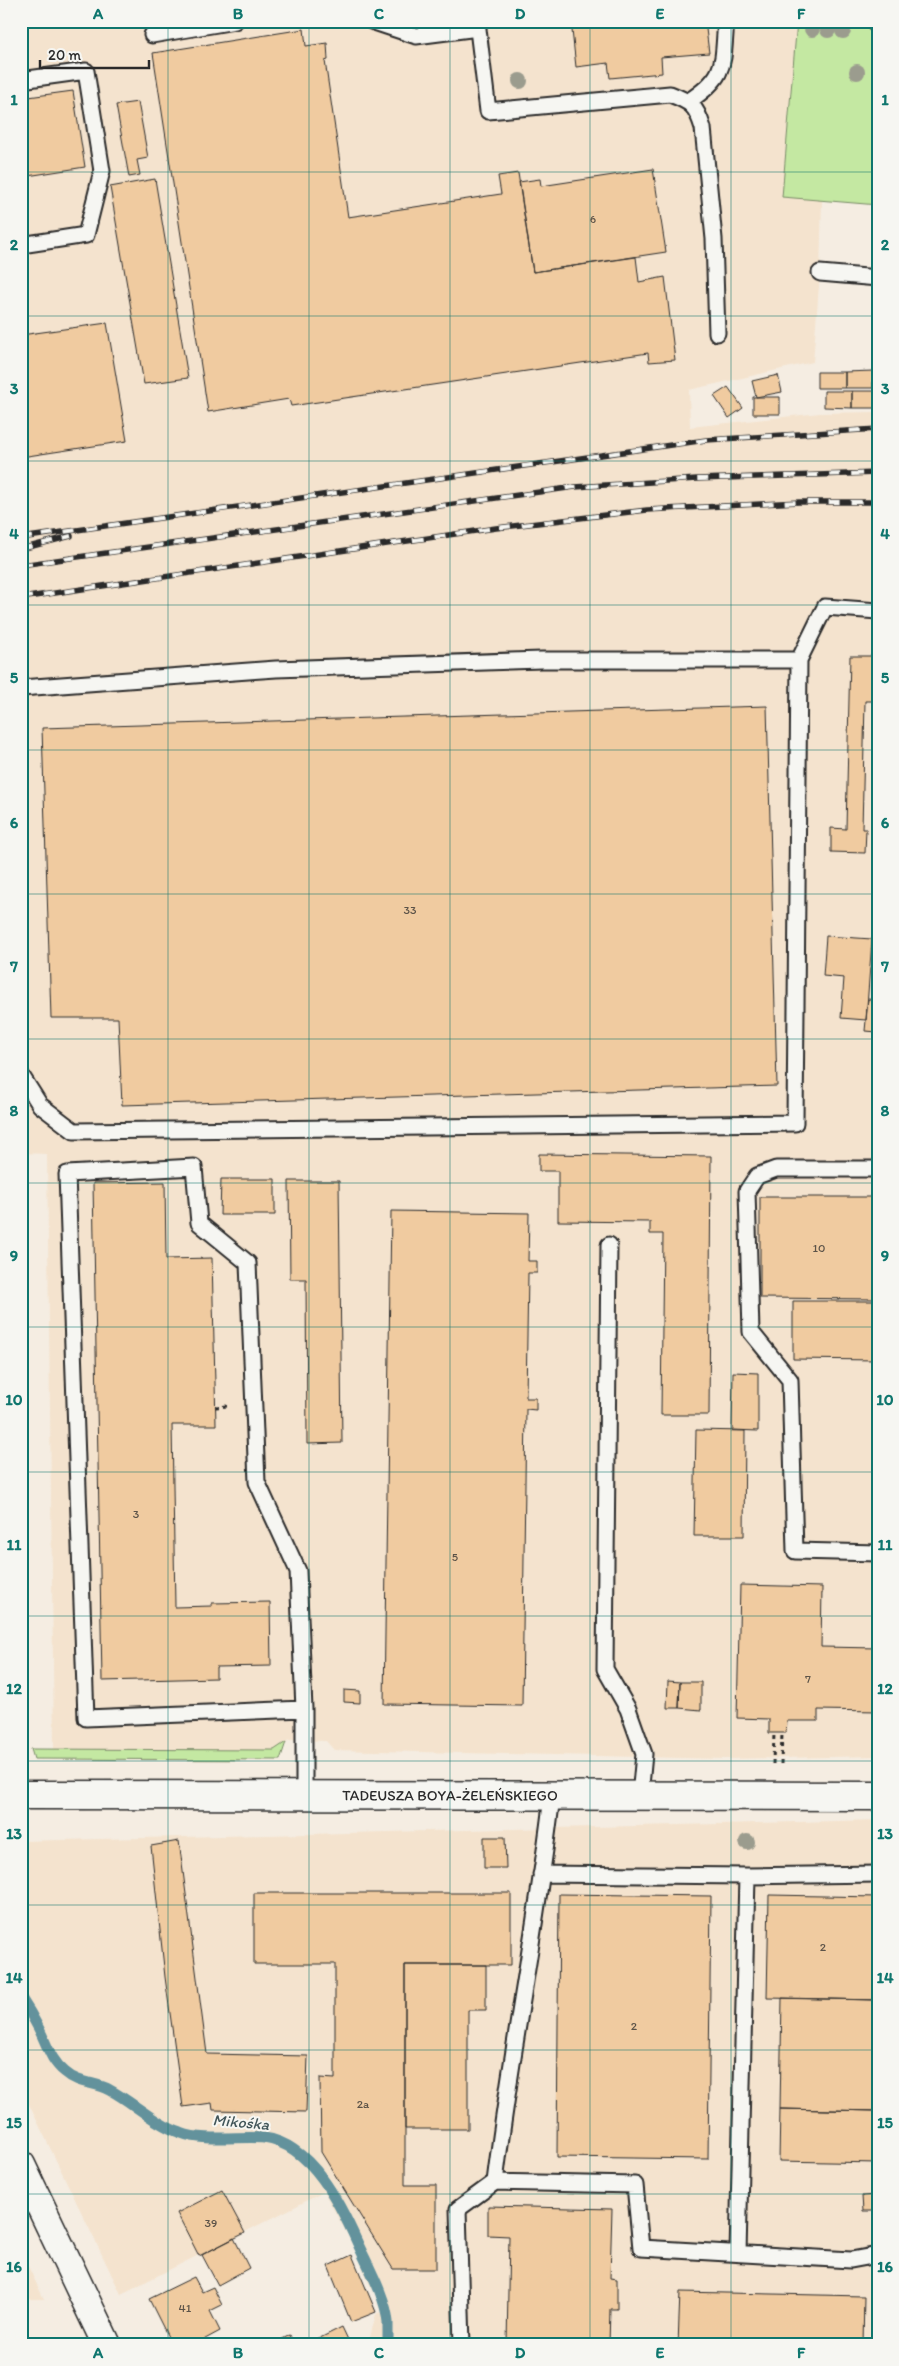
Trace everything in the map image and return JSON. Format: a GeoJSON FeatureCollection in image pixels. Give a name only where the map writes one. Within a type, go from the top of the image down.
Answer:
{"type":"FeatureCollection","features":[{"type":"Feature","properties":{"kind":"street","name":"TADEUSZA BOYA-ŻELEŃSKIEGO"},"geometry":{"type":"LineString","coordinates":[[21,1795],[878,1796]]}},
{"type":"Feature","properties":{"kind":"street"},"geometry":{"type":"LineString","coordinates":[[21,2165],[107,2345]]}},
{"type":"Feature","properties":{"kind":"lane"},"geometry":{"type":"LineString","coordinates":[[152,35],[235,21]]}},
{"type":"Feature","properties":{"kind":"lane"},"geometry":{"type":"LineString","coordinates":[[371,21],[416,36],[478,25],[488,111],[670,94],[689,101],[699,113],[703,128],[714,239],[717,333]]}},
{"type":"Feature","properties":{"kind":"lane"},"geometry":{"type":"LineString","coordinates":[[689,101],[710,87],[721,69],[726,21]]}},
{"type":"Feature","properties":{"kind":"lane"},"geometry":{"type":"LineString","coordinates":[[21,80],[86,71],[102,170],[86,234],[21,245]]}},
{"type":"Feature","properties":{"kind":"lane"},"geometry":{"type":"LineString","coordinates":[[820,273],[878,278]]}},
{"type":"Feature","properties":{"kind":"lane"},"geometry":{"type":"LineString","coordinates":[[21,1076],[40,1105],[74,1131],[795,1123],[799,660],[825,607],[878,611]]}},
{"type":"Feature","properties":{"kind":"lane"},"geometry":{"type":"LineString","coordinates":[[21,688],[276,669],[542,660],[799,660]]}},
{"type":"Feature","properties":{"kind":"lane"},"geometry":{"type":"LineString","coordinates":[[304,1709],[86,1718],[67,1174],[194,1167],[199,1223],[248,1263],[257,1482],[298,1571],[304,1709],[304,1795]]}},
{"type":"Feature","properties":{"kind":"lane"},"geometry":{"type":"LineString","coordinates":[[878,1169],[776,1169],[757,1176],[747,1190],[751,1332],[790,1380],[795,1551],[878,1553]]}},
{"type":"Feature","properties":{"kind":"lane"},"geometry":{"type":"LineString","coordinates":[[610,1245],[605,1669],[628,1709],[644,1754],[640,1796]]}},
{"type":"Feature","properties":{"kind":"lane"},"geometry":{"type":"LineString","coordinates":[[495,2182],[506,2088],[552,1796]]}},
{"type":"Feature","properties":{"kind":"lane"},"geometry":{"type":"LineString","coordinates":[[541,1874],[747,1876],[878,1874]]}},
{"type":"Feature","properties":{"kind":"lane"},"geometry":{"type":"LineString","coordinates":[[738,2253],[747,1876]]}},
{"type":"Feature","properties":{"kind":"lane"},"geometry":{"type":"LineString","coordinates":[[462,2345],[458,2209],[495,2182],[635,2185],[642,2248],[851,2260],[878,2255]]}},
{"type":"Feature","properties":{"kind":"path"},"geometry":{"type":"LineString","coordinates":[[864,21],[878,40]]}},
{"type":"Feature","properties":{"kind":"path"},"geometry":{"type":"LineString","coordinates":[[878,90],[874,104],[878,111]]}},
{"type":"Feature","properties":{"kind":"path"},"geometry":{"type":"LineString","coordinates":[[781,1764],[782,1732]]}},
{"type":"Feature","properties":{"kind":"path"},"geometry":{"type":"LineString","coordinates":[[772,1764],[774,1733]]}},
{"type":"Feature","properties":{"kind":"shaded area"},"geometry":{"type":"Polygon","coordinates":[[[21,21],[797,21],[782,196],[822,199],[820,273],[813,362],[689,390],[690,427],[820,413],[878,412],[878,1756],[725,1759],[334,1750],[326,1741],[289,1740],[274,1750],[54,1750],[47,1154],[21,1153],[21,21]]]}},
{"type":"Feature","properties":{"kind":"shaded area"},"geometry":{"type":"Polygon","coordinates":[[[878,1820],[878,2345],[368,2345],[376,2314],[381,2312],[379,2300],[368,2281],[355,2248],[324,2192],[121,2294],[21,2088],[21,1841],[878,1820]]]}},
{"type":"Feature","properties":{"kind":"shaded area"},"geometry":{"type":"Polygon","coordinates":[[[21,2252],[44,2299],[21,2299],[21,2252]]]}},
{"type":"Feature","properties":{"kind":"green space"},"geometry":{"type":"Polygon","coordinates":[[[797,21],[878,21],[878,205],[782,197],[797,21]]]}},
{"type":"Feature","properties":{"kind":"green space"},"geometry":{"type":"Polygon","coordinates":[[[286,1742],[280,1760],[34,1759],[31,1749],[274,1750],[286,1742]]]}},
{"type":"Feature","properties":{"kind":"building"},"geometry":{"type":"Polygon","coordinates":[[[571,21],[705,21],[709,53],[661,57],[662,73],[610,78],[608,63],[576,67],[571,21]]]}},
{"type":"Feature","properties":{"kind":"building"},"geometry":{"type":"Polygon","coordinates":[[[304,29],[306,46],[327,43],[328,60],[325,61],[348,217],[501,194],[498,176],[518,173],[533,272],[636,257],[639,282],[665,277],[675,360],[649,362],[648,353],[291,406],[289,399],[208,412],[153,53],[304,29]]]}},
{"type":"Feature","properties":{"kind":"building"},"geometry":{"type":"Polygon","coordinates":[[[73,91],[85,167],[21,177],[21,98],[73,91]]]}},
{"type":"Feature","properties":{"kind":"building"},"geometry":{"type":"Polygon","coordinates":[[[138,102],[148,158],[137,160],[140,175],[129,177],[116,105],[138,102]]]}},
{"type":"Feature","properties":{"kind":"building"},"geometry":{"type":"Polygon","coordinates":[[[653,169],[666,252],[533,272],[519,182],[540,179],[541,186],[653,169]]]}},
{"type":"Feature","properties":{"kind":"building"},"geometry":{"type":"Polygon","coordinates":[[[155,179],[188,378],[144,384],[110,187],[155,179]]]}},
{"type":"Feature","properties":{"kind":"building"},"geometry":{"type":"Polygon","coordinates":[[[107,323],[127,441],[21,457],[21,335],[107,323]]]}},
{"type":"Feature","properties":{"kind":"building"},"geometry":{"type":"Polygon","coordinates":[[[873,371],[873,388],[845,388],[845,372],[873,371]]]}},
{"type":"Feature","properties":{"kind":"building"},"geometry":{"type":"Polygon","coordinates":[[[817,372],[845,372],[845,388],[817,388],[817,372]]]}},
{"type":"Feature","properties":{"kind":"building"},"geometry":{"type":"Polygon","coordinates":[[[778,375],[782,392],[756,397],[752,381],[778,375]]]}},
{"type":"Feature","properties":{"kind":"building"},"geometry":{"type":"Polygon","coordinates":[[[728,387],[743,408],[729,418],[714,396],[728,387]]]}},
{"type":"Feature","properties":{"kind":"building"},"geometry":{"type":"Polygon","coordinates":[[[824,391],[852,391],[852,408],[824,407],[824,391]]]}},
{"type":"Feature","properties":{"kind":"building"},"geometry":{"type":"Polygon","coordinates":[[[852,391],[878,391],[878,408],[852,408],[852,391]]]}},
{"type":"Feature","properties":{"kind":"building"},"geometry":{"type":"Polygon","coordinates":[[[753,397],[780,397],[780,414],[753,414],[753,397]]]}},
{"type":"Feature","properties":{"kind":"building"},"geometry":{"type":"Polygon","coordinates":[[[850,656],[878,656],[878,701],[865,701],[862,829],[866,829],[865,853],[831,852],[831,828],[846,829],[850,656]]]}},
{"type":"Feature","properties":{"kind":"building"},"geometry":{"type":"Polygon","coordinates":[[[767,706],[777,1086],[122,1105],[118,1018],[51,1018],[42,728],[767,706]]]}},
{"type":"Feature","properties":{"kind":"building"},"geometry":{"type":"Polygon","coordinates":[[[826,936],[872,939],[866,1020],[841,1018],[844,978],[823,976],[826,936]]]}},
{"type":"Feature","properties":{"kind":"building"},"geometry":{"type":"Polygon","coordinates":[[[868,999],[878,1000],[878,1032],[865,1031],[868,999]]]}},
{"type":"Feature","properties":{"kind":"building"},"geometry":{"type":"Polygon","coordinates":[[[539,1154],[711,1156],[709,1415],[661,1415],[663,1234],[650,1234],[650,1222],[558,1221],[558,1171],[539,1171],[539,1154]]]}},
{"type":"Feature","properties":{"kind":"building"},"geometry":{"type":"Polygon","coordinates":[[[221,1179],[275,1179],[275,1215],[220,1215],[221,1179]]]}},
{"type":"Feature","properties":{"kind":"building"},"geometry":{"type":"Polygon","coordinates":[[[289,1181],[339,1181],[342,1443],[307,1444],[306,1279],[290,1279],[289,1181]]]}},
{"type":"Feature","properties":{"kind":"building"},"geometry":{"type":"Polygon","coordinates":[[[165,1182],[166,1259],[212,1258],[216,1425],[172,1425],[175,1607],[212,1606],[212,1603],[270,1602],[271,1666],[216,1667],[216,1678],[102,1681],[93,1183],[165,1182]]]}},
{"type":"Feature","properties":{"kind":"building"},"geometry":{"type":"Polygon","coordinates":[[[760,1197],[878,1197],[878,1299],[760,1298],[760,1197]]]}},
{"type":"Feature","properties":{"kind":"building"},"geometry":{"type":"Polygon","coordinates":[[[391,1211],[529,1213],[528,1261],[537,1261],[537,1273],[528,1273],[526,1398],[536,1398],[536,1410],[526,1409],[522,1706],[384,1704],[391,1211]]]}},
{"type":"Feature","properties":{"kind":"building"},"geometry":{"type":"Polygon","coordinates":[[[793,1301],[878,1301],[878,1360],[793,1359],[793,1301]]]}},
{"type":"Feature","properties":{"kind":"building"},"geometry":{"type":"Polygon","coordinates":[[[733,1372],[758,1373],[758,1431],[732,1430],[733,1372]]]}},
{"type":"Feature","properties":{"kind":"building"},"geometry":{"type":"Polygon","coordinates":[[[696,1430],[745,1431],[744,1536],[694,1536],[696,1430]]]}},
{"type":"Feature","properties":{"kind":"building"},"geometry":{"type":"Polygon","coordinates":[[[740,1585],[822,1587],[821,1647],[878,1648],[878,1711],[818,1710],[818,1721],[787,1721],[786,1733],[769,1733],[769,1719],[737,1718],[740,1585]]]}},
{"type":"Feature","properties":{"kind":"building"},"geometry":{"type":"Polygon","coordinates":[[[668,1681],[680,1682],[679,1708],[667,1708],[668,1681]]]}},
{"type":"Feature","properties":{"kind":"building"},"geometry":{"type":"Polygon","coordinates":[[[680,1682],[701,1682],[701,1710],[679,1708],[680,1682]]]}},
{"type":"Feature","properties":{"kind":"building"},"geometry":{"type":"Polygon","coordinates":[[[344,1690],[360,1691],[360,1703],[344,1702],[344,1690]]]}},
{"type":"Feature","properties":{"kind":"building"},"geometry":{"type":"Polygon","coordinates":[[[484,1837],[505,1837],[506,1868],[484,1868],[484,1837]]]}},
{"type":"Feature","properties":{"kind":"building"},"geometry":{"type":"Polygon","coordinates":[[[179,1841],[207,2054],[308,2056],[306,2112],[213,2110],[212,2103],[183,2107],[165,1977],[151,1846],[179,1841]]]}},
{"type":"Feature","properties":{"kind":"building"},"geometry":{"type":"Polygon","coordinates":[[[254,1893],[511,1893],[511,1965],[405,1965],[405,2185],[436,2185],[436,2269],[393,2269],[321,2152],[320,2078],[335,2079],[335,1964],[254,1964],[254,1893]]]}},
{"type":"Feature","properties":{"kind":"building"},"geometry":{"type":"Polygon","coordinates":[[[559,1894],[711,1896],[708,2159],[557,2157],[559,1894]]]}},
{"type":"Feature","properties":{"kind":"building"},"geometry":{"type":"Polygon","coordinates":[[[769,1895],[878,1897],[878,2000],[767,1998],[769,1895]]]}},
{"type":"Feature","properties":{"kind":"building"},"geometry":{"type":"Polygon","coordinates":[[[405,1965],[486,1965],[486,2010],[468,2010],[468,2129],[405,2129],[405,1965]]]}},
{"type":"Feature","properties":{"kind":"building"},"geometry":{"type":"Polygon","coordinates":[[[782,1998],[878,2000],[876,2111],[780,2109],[782,1998]]]}},
{"type":"Feature","properties":{"kind":"building"},"geometry":{"type":"Polygon","coordinates":[[[780,2109],[878,2111],[878,2163],[779,2161],[780,2109]]]}},
{"type":"Feature","properties":{"kind":"building"},"geometry":{"type":"Polygon","coordinates":[[[222,2190],[245,2233],[199,2256],[177,2213],[222,2190]]]}},
{"type":"Feature","properties":{"kind":"building"},"geometry":{"type":"Polygon","coordinates":[[[875,2193],[878,2193],[878,2211],[875,2211],[875,2193]]]}},
{"type":"Feature","properties":{"kind":"building"},"geometry":{"type":"Polygon","coordinates":[[[875,2195],[875,2211],[863,2211],[862,2196],[875,2195]]]}},
{"type":"Feature","properties":{"kind":"building"},"geometry":{"type":"Polygon","coordinates":[[[488,2206],[612,2209],[610,2278],[617,2279],[617,2309],[610,2309],[609,2345],[507,2345],[509,2236],[488,2235],[488,2206]]]}},
{"type":"Feature","properties":{"kind":"building"},"geometry":{"type":"Polygon","coordinates":[[[234,2238],[249,2268],[218,2285],[202,2255],[234,2238]]]}},
{"type":"Feature","properties":{"kind":"building"},"geometry":{"type":"Polygon","coordinates":[[[352,2255],[376,2312],[351,2322],[328,2266],[352,2255]]]}},
{"type":"Feature","properties":{"kind":"building"},"geometry":{"type":"Polygon","coordinates":[[[194,2277],[202,2292],[213,2287],[222,2305],[210,2311],[220,2331],[194,2345],[172,2345],[149,2299],[194,2277]]]}},
{"type":"Feature","properties":{"kind":"building"},"geometry":{"type":"Polygon","coordinates":[[[680,2292],[864,2296],[863,2345],[678,2345],[680,2292]]]}},
{"type":"Feature","properties":{"kind":"building"},"geometry":{"type":"Polygon","coordinates":[[[342,2327],[350,2344],[356,2341],[358,2345],[306,2345],[342,2327]]]}},
{"type":"Feature","properties":{"kind":"building"},"geometry":{"type":"Polygon","coordinates":[[[290,2335],[295,2345],[271,2345],[290,2335]]]}},
{"type":"Feature","properties":{"kind":"waterway","name":"Mikośka"},"geometry":{"type":"LineString","coordinates":[[21,1998],[36,2023],[52,2057],[70,2076],[110,2090],[153,2119],[181,2133],[211,2138],[264,2138],[281,2143],[297,2152],[310,2164],[323,2179],[343,2212],[376,2282],[387,2313],[388,2345]]}},
{"type":"Feature","properties":{"kind":"railway"},"geometry":{"type":"LineString","coordinates":[[21,538],[706,440],[878,429]]}},
{"type":"Feature","properties":{"kind":"railway"},"geometry":{"type":"LineString","coordinates":[[21,565],[575,487],[697,479],[878,473]]}},
{"type":"Feature","properties":{"kind":"railway"},"geometry":{"type":"LineString","coordinates":[[21,598],[496,528],[647,510],[799,502],[878,502]]}},
{"type":"Feature","properties":{"kind":"railway"},"geometry":{"type":"LineString","coordinates":[[21,549],[71,536]]}}]}
